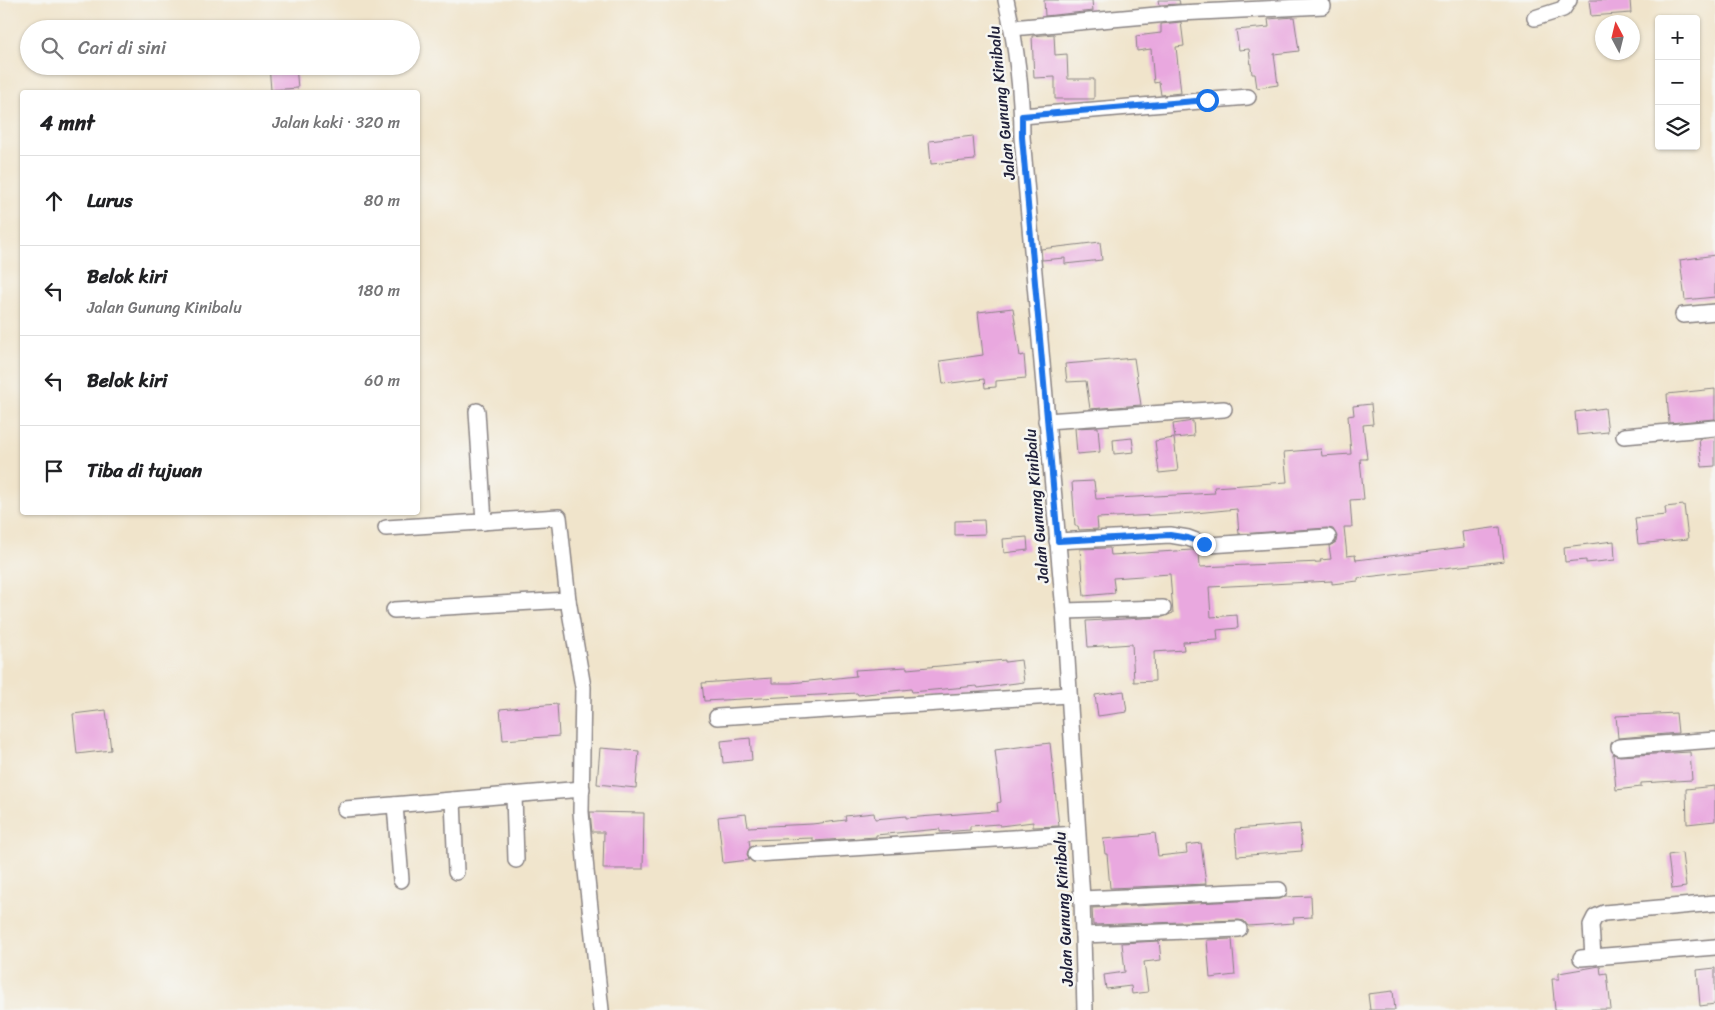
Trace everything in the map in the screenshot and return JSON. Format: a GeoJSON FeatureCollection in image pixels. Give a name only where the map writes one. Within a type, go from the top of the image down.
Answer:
{"type":"FeatureCollection","features":[{"type":"Feature","properties":{"kind":"street","name":"Jalan Gunung Kinibalu"},"geometry":{"type":"LineString","coordinates":[[1006,0],[1012,28],[1022,116],[1022,137],[1046,421],[1064,612],[1082,899],[1086,1010]]}},
{"type":"Feature","properties":{"kind":"street"},"geometry":{"type":"LineString","coordinates":[[1535,18],[1563,10],[1569,0]]}},
{"type":"Feature","properties":{"kind":"street"},"geometry":{"type":"LineString","coordinates":[[1012,28],[1179,13],[1323,6]]}},
{"type":"Feature","properties":{"kind":"street"},"geometry":{"type":"LineString","coordinates":[[1022,116],[1248,97]]}},
{"type":"Feature","properties":{"kind":"street"},"geometry":{"type":"LineString","coordinates":[[1683,315],[1715,312]]}},
{"type":"Feature","properties":{"kind":"street"},"geometry":{"type":"LineString","coordinates":[[1046,421],[1224,409]]}},
{"type":"Feature","properties":{"kind":"street"},"geometry":{"type":"LineString","coordinates":[[477,411],[484,522]]}},
{"type":"Feature","properties":{"kind":"street"},"geometry":{"type":"LineString","coordinates":[[1624,436],[1715,428]]}},
{"type":"Feature","properties":{"kind":"street"},"geometry":{"type":"LineString","coordinates":[[386,528],[559,517],[568,600],[583,687],[581,812],[601,1010]]}},
{"type":"Feature","properties":{"kind":"street"},"geometry":{"type":"LineString","coordinates":[[1058,541],[1170,535],[1210,545],[1328,537]]}},
{"type":"Feature","properties":{"kind":"street"},"geometry":{"type":"LineString","coordinates":[[394,610],[568,600]]}},
{"type":"Feature","properties":{"kind":"street"},"geometry":{"type":"LineString","coordinates":[[1064,612],[1163,608]]}},
{"type":"Feature","properties":{"kind":"street"},"geometry":{"type":"LineString","coordinates":[[717,717],[1068,696]]}},
{"type":"Feature","properties":{"kind":"street"},"geometry":{"type":"LineString","coordinates":[[1619,747],[1715,740]]}},
{"type":"Feature","properties":{"kind":"street"},"geometry":{"type":"LineString","coordinates":[[345,809],[582,789]]}},
{"type":"Feature","properties":{"kind":"street"},"geometry":{"type":"LineString","coordinates":[[514,795],[516,860]]}},
{"type":"Feature","properties":{"kind":"street"},"geometry":{"type":"LineString","coordinates":[[453,800],[456,872]]}},
{"type":"Feature","properties":{"kind":"street"},"geometry":{"type":"LineString","coordinates":[[396,805],[401,880]]}},
{"type":"Feature","properties":{"kind":"street"},"geometry":{"type":"LineString","coordinates":[[756,854],[1078,834]]}},
{"type":"Feature","properties":{"kind":"street"},"geometry":{"type":"LineString","coordinates":[[1082,899],[1279,890]]}},
{"type":"Feature","properties":{"kind":"street"},"geometry":{"type":"LineString","coordinates":[[1715,903],[1604,913],[1595,917],[1591,925],[1587,958],[1715,947]]}},
{"type":"Feature","properties":{"kind":"street"},"geometry":{"type":"LineString","coordinates":[[1083,935],[1239,929]]}},
{"type":"Feature","properties":{"kind":"building"},"geometry":{"type":"Polygon","coordinates":[[[1044,0],[1092,0],[1093,11],[1045,16],[1044,0]]]}},
{"type":"Feature","properties":{"kind":"building"},"geometry":{"type":"Polygon","coordinates":[[[1158,0],[1179,0],[1180,4],[1159,5],[1158,0]]]}},
{"type":"Feature","properties":{"kind":"building"},"geometry":{"type":"Polygon","coordinates":[[[1589,0],[1630,0],[1631,13],[1591,16],[1589,0]]]}},
{"type":"Feature","properties":{"kind":"building"},"geometry":{"type":"Polygon","coordinates":[[[1294,17],[1299,51],[1274,54],[1278,85],[1257,88],[1255,74],[1252,74],[1249,49],[1239,50],[1236,30],[1269,27],[1268,19],[1294,17]]]}},
{"type":"Feature","properties":{"kind":"building"},"geometry":{"type":"Polygon","coordinates":[[[1181,22],[1184,46],[1176,47],[1181,93],[1161,95],[1159,82],[1154,83],[1151,49],[1137,51],[1136,36],[1161,33],[1161,24],[1181,22]]]}},
{"type":"Feature","properties":{"kind":"building"},"geometry":{"type":"Polygon","coordinates":[[[1054,34],[1055,55],[1067,54],[1068,79],[1094,79],[1094,99],[1055,99],[1055,77],[1034,78],[1032,36],[1054,34]]]}},
{"type":"Feature","properties":{"kind":"building"},"geometry":{"type":"Polygon","coordinates":[[[270,75],[297,75],[298,88],[271,90],[270,75]]]}},
{"type":"Feature","properties":{"kind":"building"},"geometry":{"type":"Polygon","coordinates":[[[973,136],[975,160],[931,164],[929,141],[973,136]]]}},
{"type":"Feature","properties":{"kind":"building"},"geometry":{"type":"Polygon","coordinates":[[[1100,242],[1102,260],[1065,264],[1065,258],[1042,260],[1041,249],[1100,242]]]}},
{"type":"Feature","properties":{"kind":"building"},"geometry":{"type":"Polygon","coordinates":[[[1715,255],[1715,297],[1685,300],[1680,260],[1715,255]]]}},
{"type":"Feature","properties":{"kind":"building"},"geometry":{"type":"Polygon","coordinates":[[[1013,308],[1020,356],[1024,355],[1026,378],[996,381],[996,387],[985,388],[984,379],[943,384],[940,361],[983,355],[978,312],[1013,308]]]}},
{"type":"Feature","properties":{"kind":"building"},"geometry":{"type":"Polygon","coordinates":[[[1134,358],[1141,405],[1090,409],[1086,381],[1067,382],[1065,364],[1134,358]]]}},
{"type":"Feature","properties":{"kind":"building"},"geometry":{"type":"Polygon","coordinates":[[[1715,389],[1715,419],[1669,423],[1667,394],[1715,389]]]}},
{"type":"Feature","properties":{"kind":"building"},"geometry":{"type":"Polygon","coordinates":[[[1371,404],[1373,424],[1363,425],[1367,459],[1360,459],[1364,499],[1350,500],[1352,527],[1344,527],[1347,556],[1355,555],[1356,560],[1464,547],[1462,532],[1500,527],[1504,561],[1358,578],[1358,581],[1332,584],[1332,581],[1209,587],[1211,617],[1237,615],[1238,628],[1217,630],[1218,640],[1183,642],[1184,650],[1154,652],[1155,681],[1134,682],[1132,644],[1088,647],[1086,621],[1163,617],[1173,613],[1170,574],[1113,578],[1115,593],[1084,596],[1080,549],[1110,548],[1111,555],[1192,550],[1199,552],[1200,567],[1321,562],[1320,560],[1331,559],[1329,546],[1336,542],[1337,536],[1333,529],[1327,528],[1239,534],[1237,509],[1097,518],[1098,529],[1079,530],[1078,526],[1075,526],[1072,482],[1094,481],[1096,499],[1215,493],[1214,487],[1287,482],[1284,452],[1321,449],[1322,456],[1351,454],[1348,416],[1354,415],[1353,406],[1371,404]]]}},
{"type":"Feature","properties":{"kind":"building"},"geometry":{"type":"Polygon","coordinates":[[[1605,408],[1608,432],[1577,435],[1575,412],[1605,408]]]}},
{"type":"Feature","properties":{"kind":"building"},"geometry":{"type":"Polygon","coordinates":[[[1193,421],[1194,436],[1175,438],[1173,424],[1193,421]]]}},
{"type":"Feature","properties":{"kind":"building"},"geometry":{"type":"Polygon","coordinates":[[[1098,427],[1100,452],[1077,454],[1075,428],[1098,427]]]}},
{"type":"Feature","properties":{"kind":"building"},"geometry":{"type":"Polygon","coordinates":[[[1715,437],[1715,466],[1702,467],[1699,439],[1715,437]]]}},
{"type":"Feature","properties":{"kind":"building"},"geometry":{"type":"Polygon","coordinates":[[[1132,438],[1134,452],[1114,454],[1113,440],[1132,438]]]}},
{"type":"Feature","properties":{"kind":"building"},"geometry":{"type":"Polygon","coordinates":[[[1174,438],[1178,471],[1159,473],[1155,441],[1174,438]]]}},
{"type":"Feature","properties":{"kind":"building"},"geometry":{"type":"Polygon","coordinates":[[[1684,505],[1688,539],[1638,544],[1635,518],[1666,515],[1665,507],[1684,505]]]}},
{"type":"Feature","properties":{"kind":"building"},"geometry":{"type":"Polygon","coordinates":[[[984,520],[985,534],[955,535],[955,521],[984,520]]]}},
{"type":"Feature","properties":{"kind":"building"},"geometry":{"type":"Polygon","coordinates":[[[1027,537],[1028,550],[1004,553],[1003,539],[1027,537]]]}},
{"type":"Feature","properties":{"kind":"building"},"geometry":{"type":"Polygon","coordinates":[[[1614,541],[1615,560],[1586,563],[1586,560],[1565,562],[1564,547],[1614,541]]]}},
{"type":"Feature","properties":{"kind":"building"},"geometry":{"type":"Polygon","coordinates":[[[1005,660],[1005,662],[1021,660],[1024,682],[978,688],[977,686],[912,692],[911,689],[858,695],[857,693],[704,701],[702,683],[772,678],[772,683],[791,683],[856,676],[855,670],[907,667],[907,669],[1005,660]]]}},
{"type":"Feature","properties":{"kind":"building"},"geometry":{"type":"Polygon","coordinates":[[[1124,691],[1127,712],[1098,716],[1095,695],[1124,691]]]}},
{"type":"Feature","properties":{"kind":"building"},"geometry":{"type":"Polygon","coordinates":[[[557,704],[559,736],[503,740],[500,709],[557,704]]]}},
{"type":"Feature","properties":{"kind":"building"},"geometry":{"type":"Polygon","coordinates":[[[106,710],[111,750],[77,754],[73,714],[106,710]]]}},
{"type":"Feature","properties":{"kind":"building"},"geometry":{"type":"Polygon","coordinates":[[[1676,713],[1678,733],[1618,738],[1616,716],[1676,713]]]}},
{"type":"Feature","properties":{"kind":"building"},"geometry":{"type":"Polygon","coordinates":[[[750,738],[752,760],[723,763],[721,741],[750,738]]]}},
{"type":"Feature","properties":{"kind":"building"},"geometry":{"type":"Polygon","coordinates":[[[1050,743],[1059,826],[1033,827],[1033,822],[1000,826],[999,824],[970,826],[970,830],[940,832],[940,829],[876,835],[876,837],[813,841],[813,838],[749,840],[750,847],[747,854],[749,860],[723,863],[718,817],[746,814],[748,827],[812,824],[846,820],[845,816],[874,813],[875,819],[998,811],[997,803],[1001,802],[995,750],[1050,743]]]}},
{"type":"Feature","properties":{"kind":"building"},"geometry":{"type":"Polygon","coordinates":[[[600,748],[639,751],[636,788],[597,784],[600,748]]]}},
{"type":"Feature","properties":{"kind":"building"},"geometry":{"type":"Polygon","coordinates":[[[1690,752],[1692,780],[1641,783],[1641,787],[1616,790],[1613,754],[1620,756],[1690,752]]]}},
{"type":"Feature","properties":{"kind":"building"},"geometry":{"type":"Polygon","coordinates":[[[1715,786],[1715,821],[1687,824],[1686,789],[1715,786]]]}},
{"type":"Feature","properties":{"kind":"building"},"geometry":{"type":"Polygon","coordinates":[[[590,812],[644,813],[643,869],[603,869],[604,832],[592,832],[590,812]]]}},
{"type":"Feature","properties":{"kind":"building"},"geometry":{"type":"Polygon","coordinates":[[[1300,824],[1302,851],[1237,856],[1235,829],[1300,824]]]}},
{"type":"Feature","properties":{"kind":"building"},"geometry":{"type":"Polygon","coordinates":[[[1155,833],[1158,856],[1187,853],[1186,845],[1201,843],[1206,884],[1110,888],[1107,854],[1105,854],[1103,839],[1155,833]]]}},
{"type":"Feature","properties":{"kind":"building"},"geometry":{"type":"Polygon","coordinates":[[[1682,853],[1686,887],[1672,889],[1668,855],[1682,853]]]}},
{"type":"Feature","properties":{"kind":"building"},"geometry":{"type":"Polygon","coordinates":[[[1311,896],[1312,917],[1293,918],[1294,923],[1248,926],[1244,921],[1239,920],[1093,925],[1092,908],[1311,896]]]}},
{"type":"Feature","properties":{"kind":"building"},"geometry":{"type":"Polygon","coordinates":[[[1232,939],[1235,975],[1210,978],[1207,940],[1232,939]]]}},
{"type":"Feature","properties":{"kind":"building"},"geometry":{"type":"Polygon","coordinates":[[[1159,941],[1161,960],[1144,962],[1148,992],[1132,994],[1131,986],[1106,989],[1104,975],[1125,972],[1122,943],[1159,941]]]}},
{"type":"Feature","properties":{"kind":"building"},"geometry":{"type":"Polygon","coordinates":[[[1600,966],[1601,974],[1607,973],[1611,1009],[1555,1010],[1552,979],[1559,979],[1559,973],[1600,966]]]}},
{"type":"Feature","properties":{"kind":"building"},"geometry":{"type":"Polygon","coordinates":[[[1715,968],[1715,1004],[1700,1006],[1697,970],[1715,968]]]}},
{"type":"Feature","properties":{"kind":"building"},"geometry":{"type":"Polygon","coordinates":[[[1393,991],[1395,1010],[1370,1010],[1368,994],[1393,991]]]}},
{"type":"Feature","properties":{"kind":"route"},"geometry":{"type":"LineString","coordinates":[[1204,544],[1188,538],[1170,535],[1058,541],[1046,421],[1022,137],[1022,116],[1207,100]]}}]}
